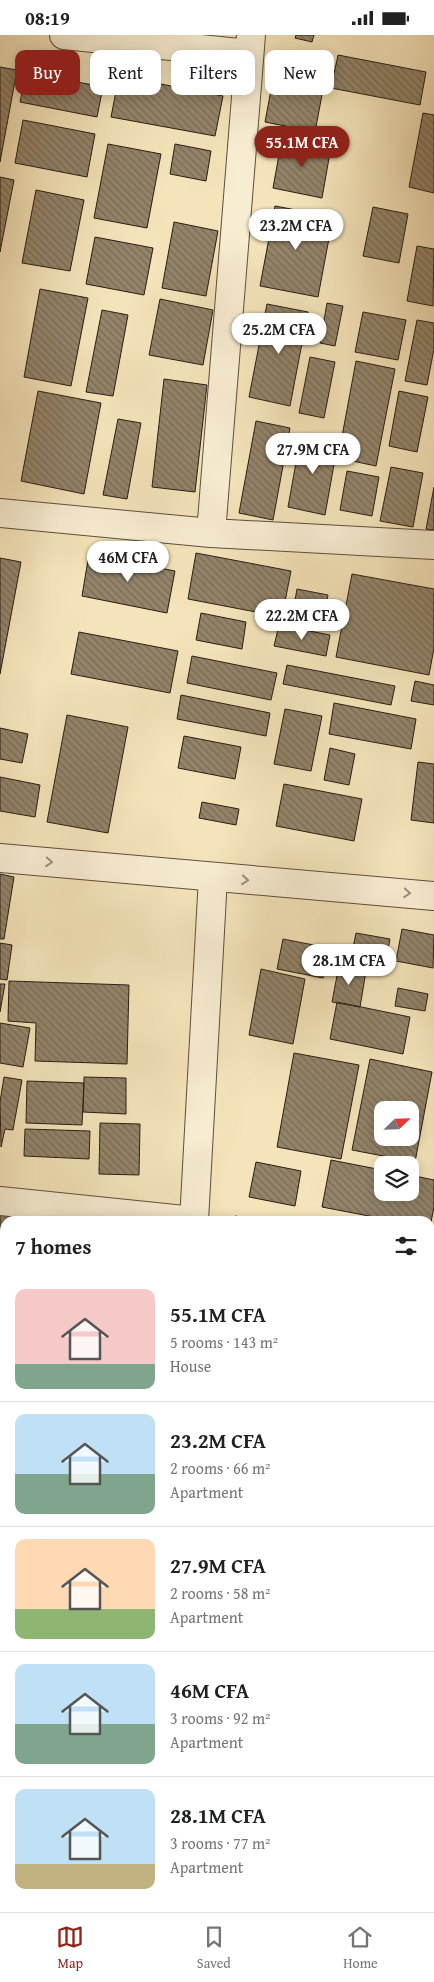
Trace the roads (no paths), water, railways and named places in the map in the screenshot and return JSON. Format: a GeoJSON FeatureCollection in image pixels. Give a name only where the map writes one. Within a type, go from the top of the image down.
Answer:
{"type":"FeatureCollection","features":[{"type":"Feature","properties":{"kind":"street"},"geometry":{"type":"LineString","coordinates":[[64,35],[250,45],[211,533]]}},
{"type":"Feature","properties":{"kind":"street"},"geometry":{"type":"LineString","coordinates":[[0,513],[211,533],[434,545]]}},
{"type":"Feature","properties":{"kind":"street"},"geometry":{"type":"LineString","coordinates":[[0,858],[434,896]]}},
{"type":"Feature","properties":{"kind":"street"},"geometry":{"type":"LineString","coordinates":[[194,1216],[213,877]]}},
{"type":"Feature","properties":{"kind":"street"},"geometry":{"type":"LineString","coordinates":[[0,1201],[146,1216]]}}]}
